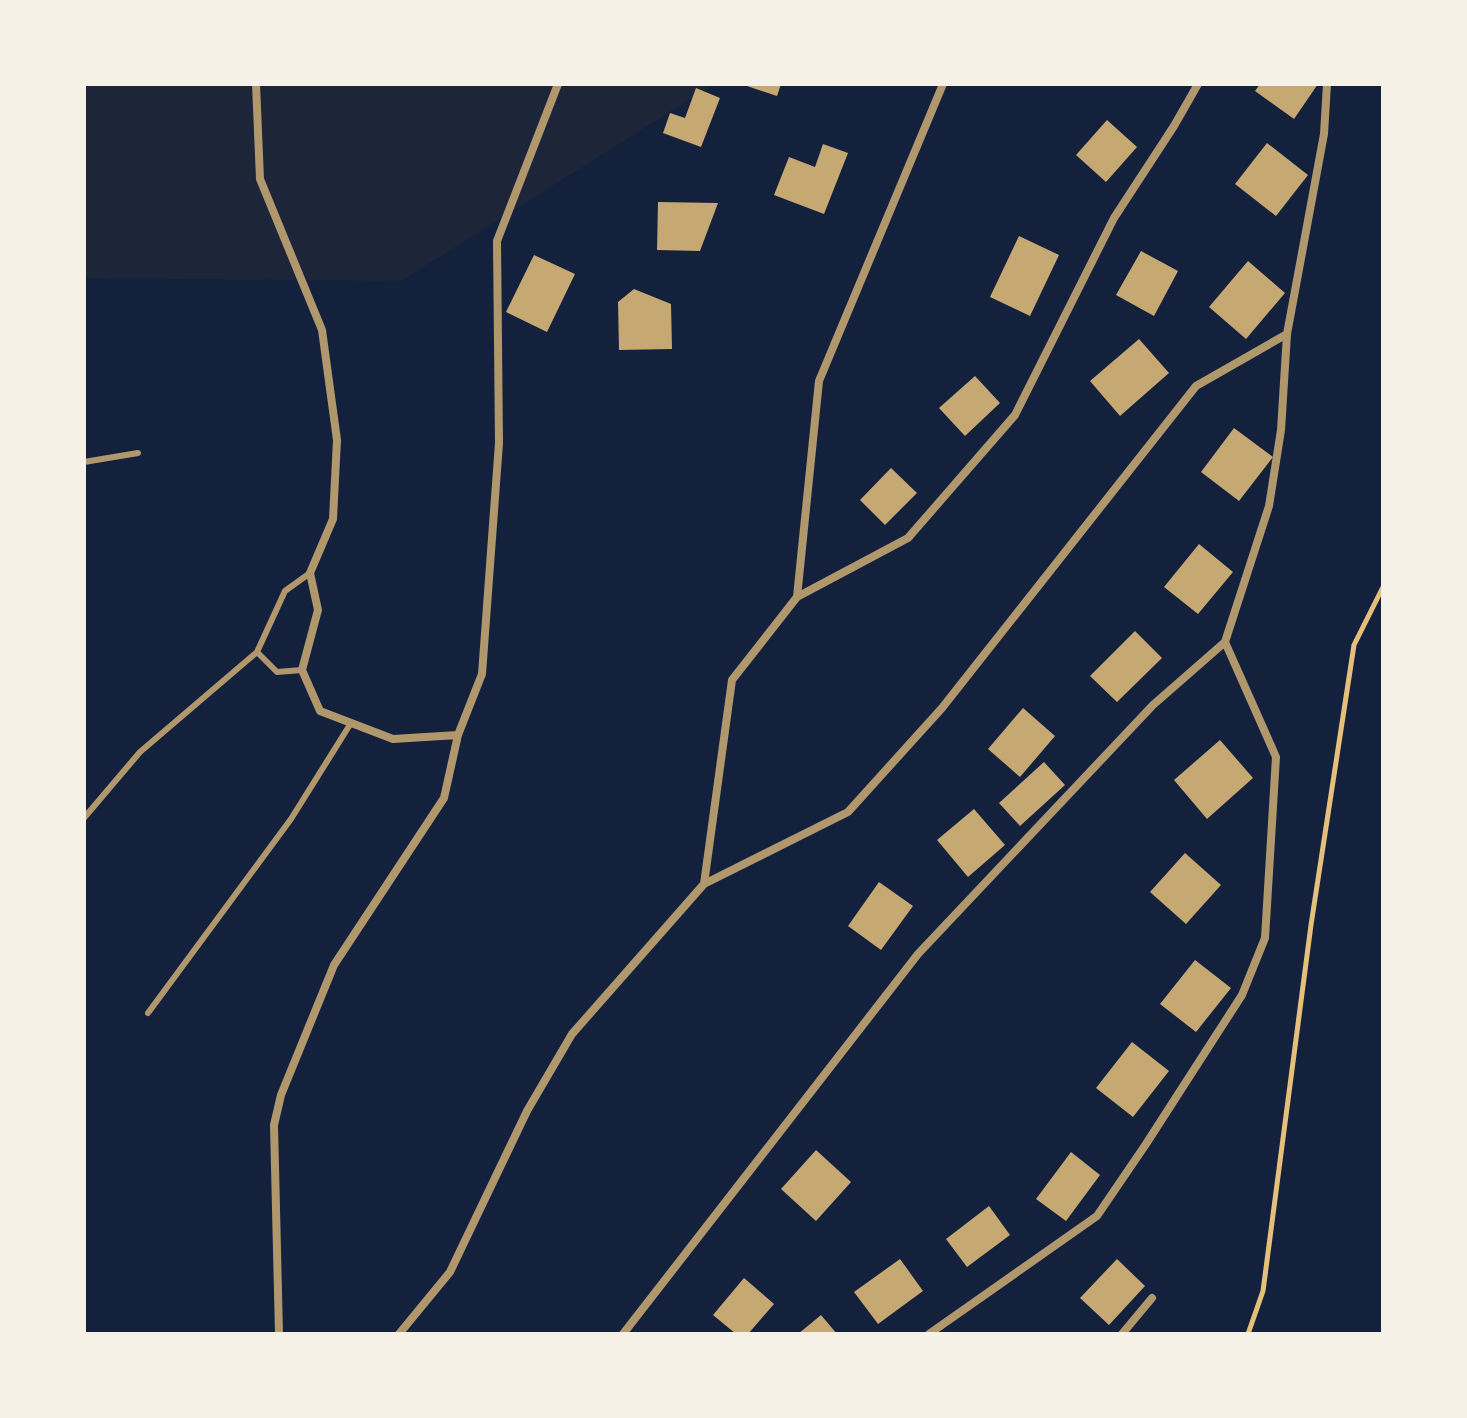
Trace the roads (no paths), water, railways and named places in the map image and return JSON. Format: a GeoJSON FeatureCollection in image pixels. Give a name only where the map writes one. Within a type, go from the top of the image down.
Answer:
{"type":"FeatureCollection","features":[{"type":"Feature","properties":{"kind":"street"},"geometry":{"type":"LineString","coordinates":[[256,84],[260,179],[322,330],[337,440],[333,519],[310,573],[318,610],[302,670],[320,711],[393,739],[458,735]]}},
{"type":"Feature","properties":{"kind":"street"},"geometry":{"type":"LineString","coordinates":[[279,1334],[274,1125],[281,1095],[334,965],[444,798],[458,735],[482,674],[499,443],[497,241],[558,84]]}},
{"type":"Feature","properties":{"kind":"street"},"geometry":{"type":"LineString","coordinates":[[797,597],[819,381],[943,84]]}},
{"type":"Feature","properties":{"kind":"street"},"geometry":{"type":"LineString","coordinates":[[704,884],[732,680],[797,597],[908,538],[1015,415],[1114,218],[1198,84]]}},
{"type":"Feature","properties":{"kind":"street"},"geometry":{"type":"LineString","coordinates":[[623,1334],[918,954],[1153,705],[1225,642],[1269,506],[1281,430],[1287,334],[1324,134],[1327,84]]}},
{"type":"Feature","properties":{"kind":"street"},"geometry":{"type":"LineString","coordinates":[[399,1334],[450,1272],[527,1111],[572,1034],[704,884],[848,812],[942,708],[1196,386],[1287,334]]}},
{"type":"Feature","properties":{"kind":"street"},"geometry":{"type":"LineString","coordinates":[[929,1334],[1097,1216],[1242,995],[1265,938],[1276,757],[1225,642]]}},
{"type":"Feature","properties":{"kind":"street"},"geometry":{"type":"LineString","coordinates":[[1122,1334],[1152,1298]]}},
{"type":"Feature","properties":{"kind":"lane"},"geometry":{"type":"LineString","coordinates":[[84,462],[138,453]]}},
{"type":"Feature","properties":{"kind":"lane"},"geometry":{"type":"LineString","coordinates":[[84,818],[140,752],[257,652],[285,591],[310,573]]}},
{"type":"Feature","properties":{"kind":"lane"},"geometry":{"type":"LineString","coordinates":[[257,652],[277,672],[302,670]]}},
{"type":"Feature","properties":{"kind":"lane"},"geometry":{"type":"LineString","coordinates":[[148,1013],[291,819],[351,723]]}}]}
